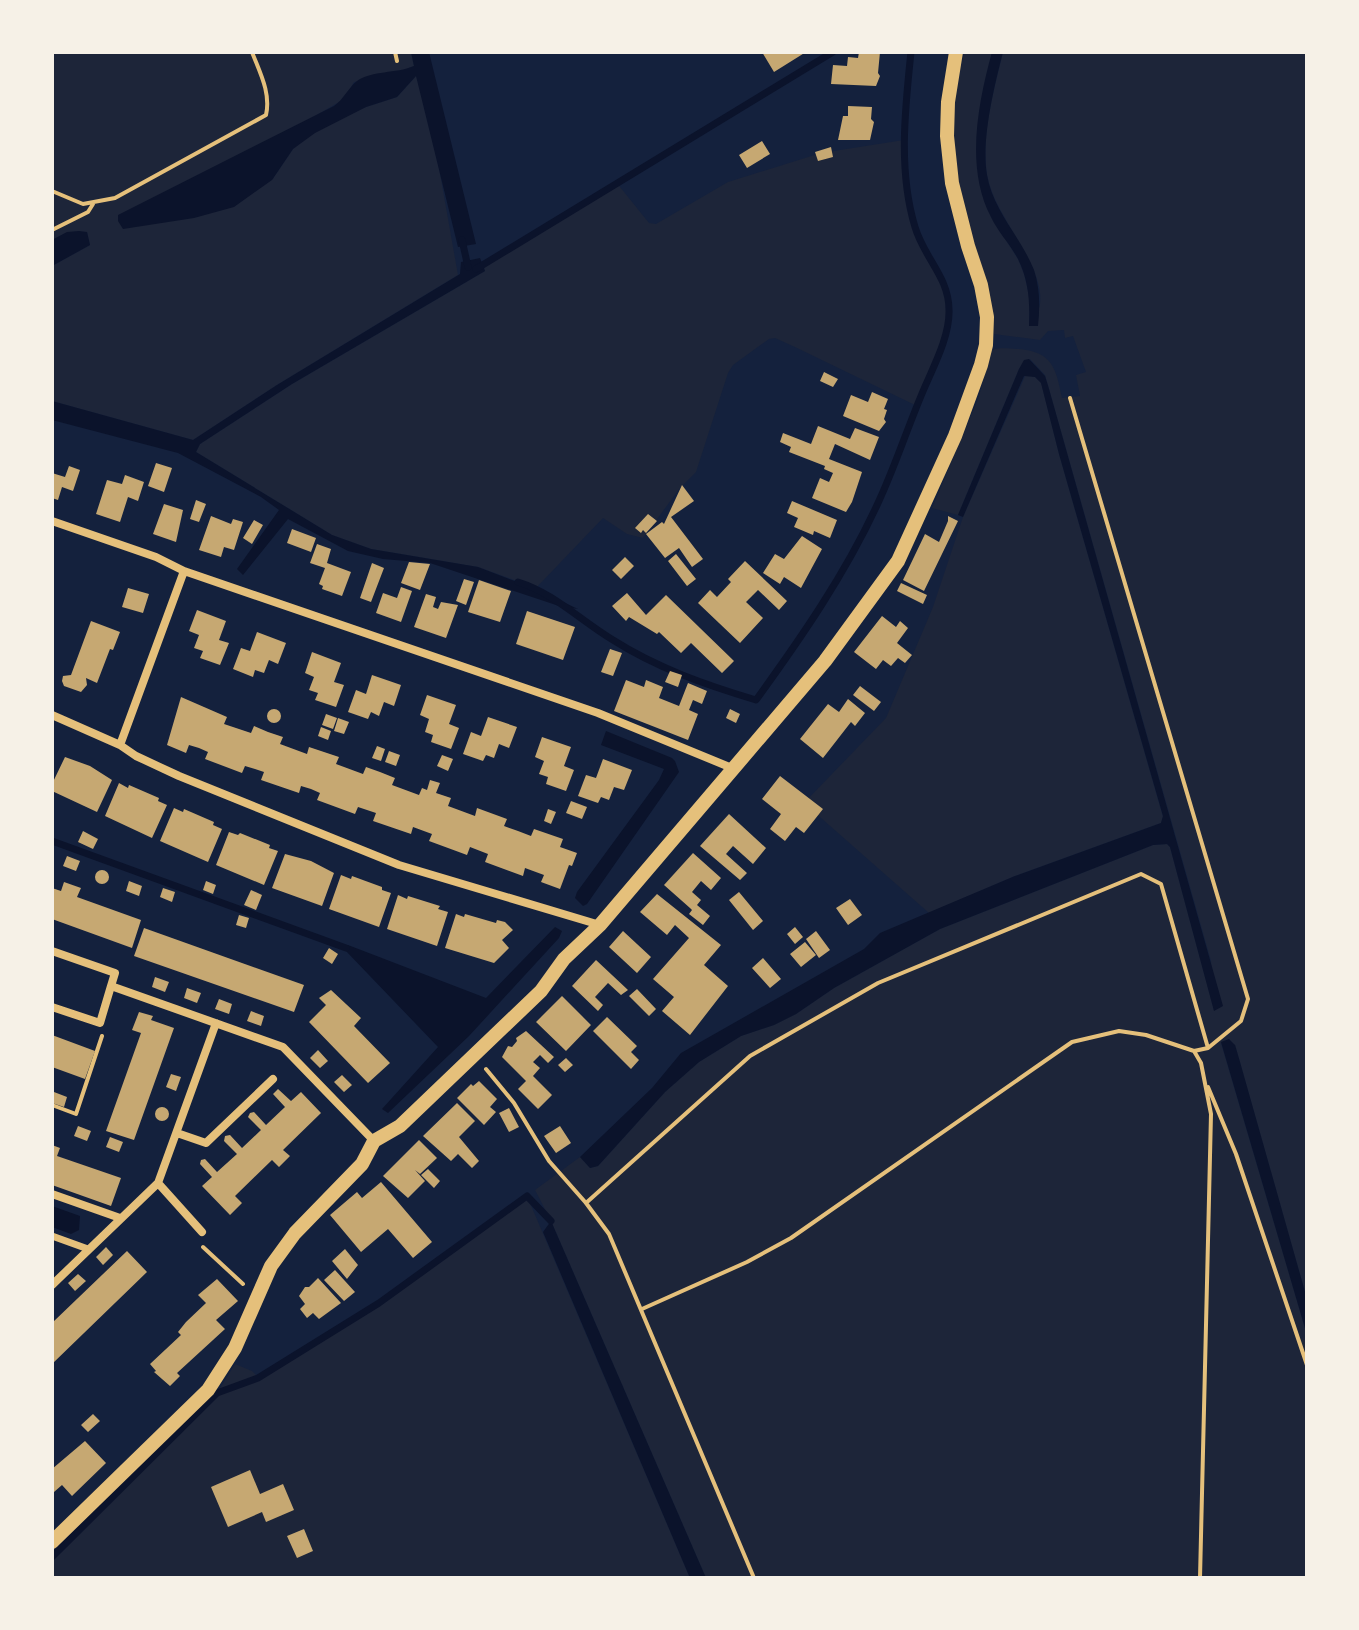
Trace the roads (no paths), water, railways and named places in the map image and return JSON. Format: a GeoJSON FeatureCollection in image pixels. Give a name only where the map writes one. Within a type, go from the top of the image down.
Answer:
{"type":"FeatureCollection","features":[{"type":"Feature","properties":{"kind":"street"},"geometry":{"type":"LineString","coordinates":[[52,1542],[208,1390],[235,1348],[271,1266],[287,1244],[362,1164],[374,1141],[400,1126],[541,991],[564,959],[600,925],[825,661],[898,561],[955,436],[986,345],[987,317],[952,183],[947,136],[948,102],[956,52]]}},
{"type":"Feature","properties":{"kind":"street"},"geometry":{"type":"LineString","coordinates":[[52,521],[156,557],[184,571],[598,713],[732,768]]}},
{"type":"Feature","properties":{"kind":"street"},"geometry":{"type":"LineString","coordinates":[[120,745],[184,571]]}},
{"type":"Feature","properties":{"kind":"street"},"geometry":{"type":"LineString","coordinates":[[52,715],[179,776],[399,865],[600,925]]}},
{"type":"Feature","properties":{"kind":"street"},"geometry":{"type":"LineString","coordinates":[[52,951],[115,973],[100,1023],[52,1007]]}},
{"type":"Feature","properties":{"kind":"street"},"geometry":{"type":"LineString","coordinates":[[111,986],[283,1047],[374,1141]]}},
{"type":"Feature","properties":{"kind":"street"},"geometry":{"type":"LineString","coordinates":[[52,1285],[158,1183],[216,1023]]}},
{"type":"Feature","properties":{"kind":"street"},"geometry":{"type":"LineString","coordinates":[[177,1133],[206,1143],[273,1079]]}},
{"type":"Feature","properties":{"kind":"street"},"geometry":{"type":"LineString","coordinates":[[158,1183],[202,1232]]}},
{"type":"Feature","properties":{"kind":"street"},"geometry":{"type":"LineString","coordinates":[[52,1194],[120,1218]]}},
{"type":"Feature","properties":{"kind":"street"},"geometry":{"type":"LineString","coordinates":[[52,1236],[88,1249]]}},
{"type":"Feature","properties":{"kind":"waterway"},"geometry":{"type":"LineString","coordinates":[[476,269],[833,52]]}},
{"type":"Feature","properties":{"kind":"waterway"},"geometry":{"type":"LineString","coordinates":[[518,582],[544,593],[601,633],[647,659],[700,682],[756,700],[790,653],[852,555],[889,477],[946,332],[948,298],[941,277],[919,238],[906,184],[905,118],[911,52]]}},
{"type":"Feature","properties":{"kind":"waterway"},"geometry":{"type":"LineString","coordinates":[[462,240],[468,267]]}},
{"type":"Feature","properties":{"kind":"waterway"},"geometry":{"type":"LineString","coordinates":[[52,841],[346,948]]}},
{"type":"Feature","properties":{"kind":"waterway"},"geometry":{"type":"LineString","coordinates":[[52,1557],[217,1393],[258,1378],[379,1303],[527,1196],[551,1221]]}}]}
